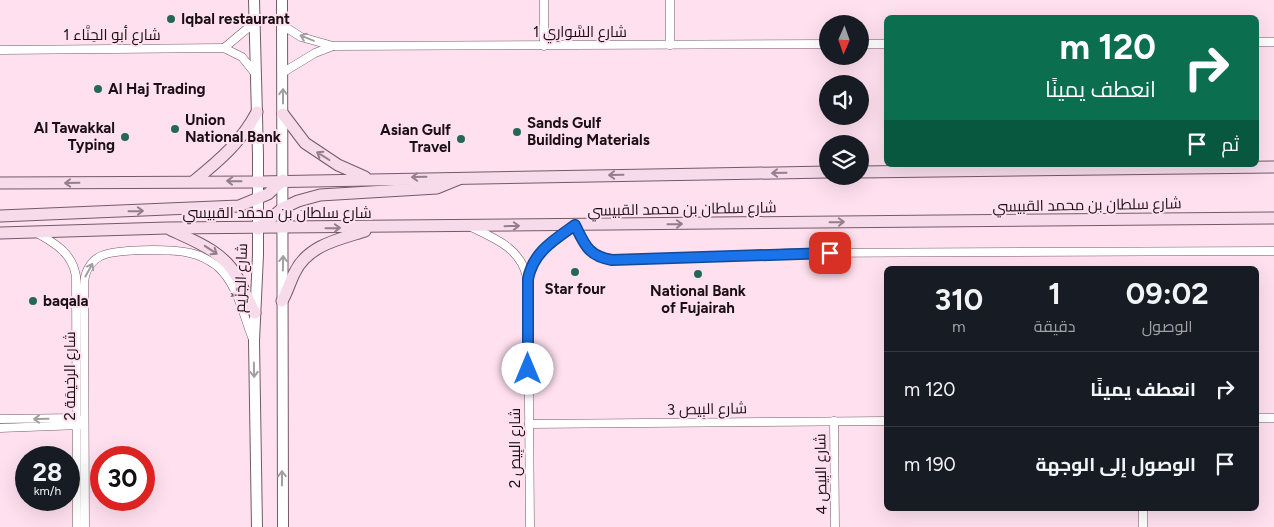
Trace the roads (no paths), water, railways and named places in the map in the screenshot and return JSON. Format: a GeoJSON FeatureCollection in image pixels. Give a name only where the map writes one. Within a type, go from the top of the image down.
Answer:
{"type":"FeatureCollection","features":[{"type":"Feature","properties":{"kind":"main road"},"geometry":{"type":"LineString","coordinates":[[194,181],[221,160],[237,144],[257,112]]}},
{"type":"Feature","properties":{"kind":"main road"},"geometry":{"type":"LineString","coordinates":[[283,114],[305,143],[338,165],[366,178]]}},
{"type":"Feature","properties":{"kind":"main road"},"geometry":{"type":"LineString","coordinates":[[869,172],[970,168],[1274,167]]}},
{"type":"Feature","properties":{"kind":"main road","name":"شارع سلطان بن محمد القبيسي"},"geometry":{"type":"LineString","coordinates":[[0,183],[258,182],[366,178],[819,172]]}},
{"type":"Feature","properties":{"kind":"main road"},"geometry":{"type":"LineString","coordinates":[[258,229],[284,208],[298,201],[320,195],[437,188],[462,177]]}},
{"type":"Feature","properties":{"kind":"main road"},"geometry":{"type":"LineString","coordinates":[[0,216],[239,206],[268,194],[283,180]]}},
{"type":"Feature","properties":{"kind":"main road","name":"شارع سلطان بن محمد القبيسي"},"geometry":{"type":"LineString","coordinates":[[0,233],[167,228],[284,229],[1274,218]]}},
{"type":"Feature","properties":{"kind":"main road"},"geometry":{"type":"LineString","coordinates":[[282,301],[294,272],[307,256],[332,242],[378,227]]}},
{"type":"Feature","properties":{"kind":"main road"},"geometry":{"type":"LineString","coordinates":[[167,228],[200,244],[225,261],[237,276],[255,313]]}},
{"type":"Feature","properties":{"kind":"street","name":"شارع الجَزِّيم"},"geometry":{"type":"LineString","coordinates":[[254,0],[254,72],[257,112],[258,182],[254,341],[257,527]]}},
{"type":"Feature","properties":{"kind":"street"},"geometry":{"type":"LineString","coordinates":[[282,0],[284,208],[282,301],[283,527]]}},
{"type":"Feature","properties":{"kind":"street"},"geometry":{"type":"LineString","coordinates":[[544,0],[544,46]]}},
{"type":"Feature","properties":{"kind":"street"},"geometry":{"type":"LineString","coordinates":[[670,0],[670,45]]}},
{"type":"Feature","properties":{"kind":"street"},"geometry":{"type":"LineString","coordinates":[[254,72],[242,57],[224,48],[255,22]]}},
{"type":"Feature","properties":{"kind":"street","name":"شارع السَّوارِي 1"},"geometry":{"type":"LineString","coordinates":[[282,24],[301,37],[334,46],[819,44]]}},
{"type":"Feature","properties":{"kind":"street"},"geometry":{"type":"LineString","coordinates":[[1259,42],[1274,42]]}},
{"type":"Feature","properties":{"kind":"street"},"geometry":{"type":"LineString","coordinates":[[869,44],[884,44]]}},
{"type":"Feature","properties":{"kind":"street","name":"شارع السَّوارِي 1"},"geometry":{"type":"LineString","coordinates":[[282,73],[315,53],[334,46]]}},
{"type":"Feature","properties":{"kind":"street","name":"شارع أبو الحِنَّاء 1"},"geometry":{"type":"LineString","coordinates":[[0,50],[224,48]]}},
{"type":"Feature","properties":{"kind":"street"},"geometry":{"type":"LineString","coordinates":[[575,225],[587,249],[598,258],[612,260],[792,253],[1274,251]]}},
{"type":"Feature","properties":{"kind":"street","name":"شارع البِيص 2"},"geometry":{"type":"LineString","coordinates":[[528,279],[538,254],[575,225]]}},
{"type":"Feature","properties":{"kind":"street","name":"شارع البِيص 2"},"geometry":{"type":"LineString","coordinates":[[470,226],[509,247],[522,261],[528,279],[530,527]]}},
{"type":"Feature","properties":{"kind":"street","name":"شارع الرخيمَة 2"},"geometry":{"type":"LineString","coordinates":[[38,232],[65,251],[75,269],[80,423]]}},
{"type":"Feature","properties":{"kind":"street","name":"شارع الرخيمَة 2"},"geometry":{"type":"LineString","coordinates":[[77,527],[84,280],[88,269],[100,256],[111,252],[179,252],[203,257],[222,271],[231,284],[254,341]]}},
{"type":"Feature","properties":{"kind":"street"},"geometry":{"type":"LineString","coordinates":[[1259,418],[1274,418]]}},
{"type":"Feature","properties":{"kind":"street"},"geometry":{"type":"LineString","coordinates":[[0,419],[80,423]]}},
{"type":"Feature","properties":{"kind":"street","name":"شارع البِيص 4"},"geometry":{"type":"LineString","coordinates":[[834,421],[835,527]]}},
{"type":"Feature","properties":{"kind":"street","name":"شارع البِيص 3"},"geometry":{"type":"LineString","coordinates":[[529,424],[884,421]]}},
{"type":"Feature","properties":{"kind":"street"},"geometry":{"type":"LineString","coordinates":[[0,428],[80,423]]}},
{"type":"Feature","properties":{"kind":"street"},"geometry":{"type":"LineString","coordinates":[[80,423],[80,489],[85,499],[85,527]]}},
{"type":"Feature","properties":{"kind":"street"},"geometry":{"type":"LineString","coordinates":[[1143,511],[1143,527]]}},
{"type":"Feature","properties":{"kind":"place","name":"Iqbal restaurant"},"geometry":{"type":"Point","coordinates":[171,19]}},
{"type":"Feature","properties":{"kind":"place","name":"Al Haj Trading"},"geometry":{"type":"Point","coordinates":[98,89]}},
{"type":"Feature","properties":{"kind":"place","name":"Union National Bank"},"geometry":{"type":"Point","coordinates":[175,129]}},
{"type":"Feature","properties":{"kind":"place","name":"Sands Gulf Building Materials"},"geometry":{"type":"Point","coordinates":[517,132]}},
{"type":"Feature","properties":{"kind":"place","name":"Al Tawakkal Typing"},"geometry":{"type":"Point","coordinates":[125,137]}},
{"type":"Feature","properties":{"kind":"place","name":"Asian Gulf Travel"},"geometry":{"type":"Point","coordinates":[461,139]}},
{"type":"Feature","properties":{"kind":"place","name":"Star four"},"geometry":{"type":"Point","coordinates":[575,272]}},
{"type":"Feature","properties":{"kind":"place","name":"National Bank of Fujairah"},"geometry":{"type":"Point","coordinates":[698,274]}},
{"type":"Feature","properties":{"kind":"place","name":"baqala"},"geometry":{"type":"Point","coordinates":[33,301]}}]}
